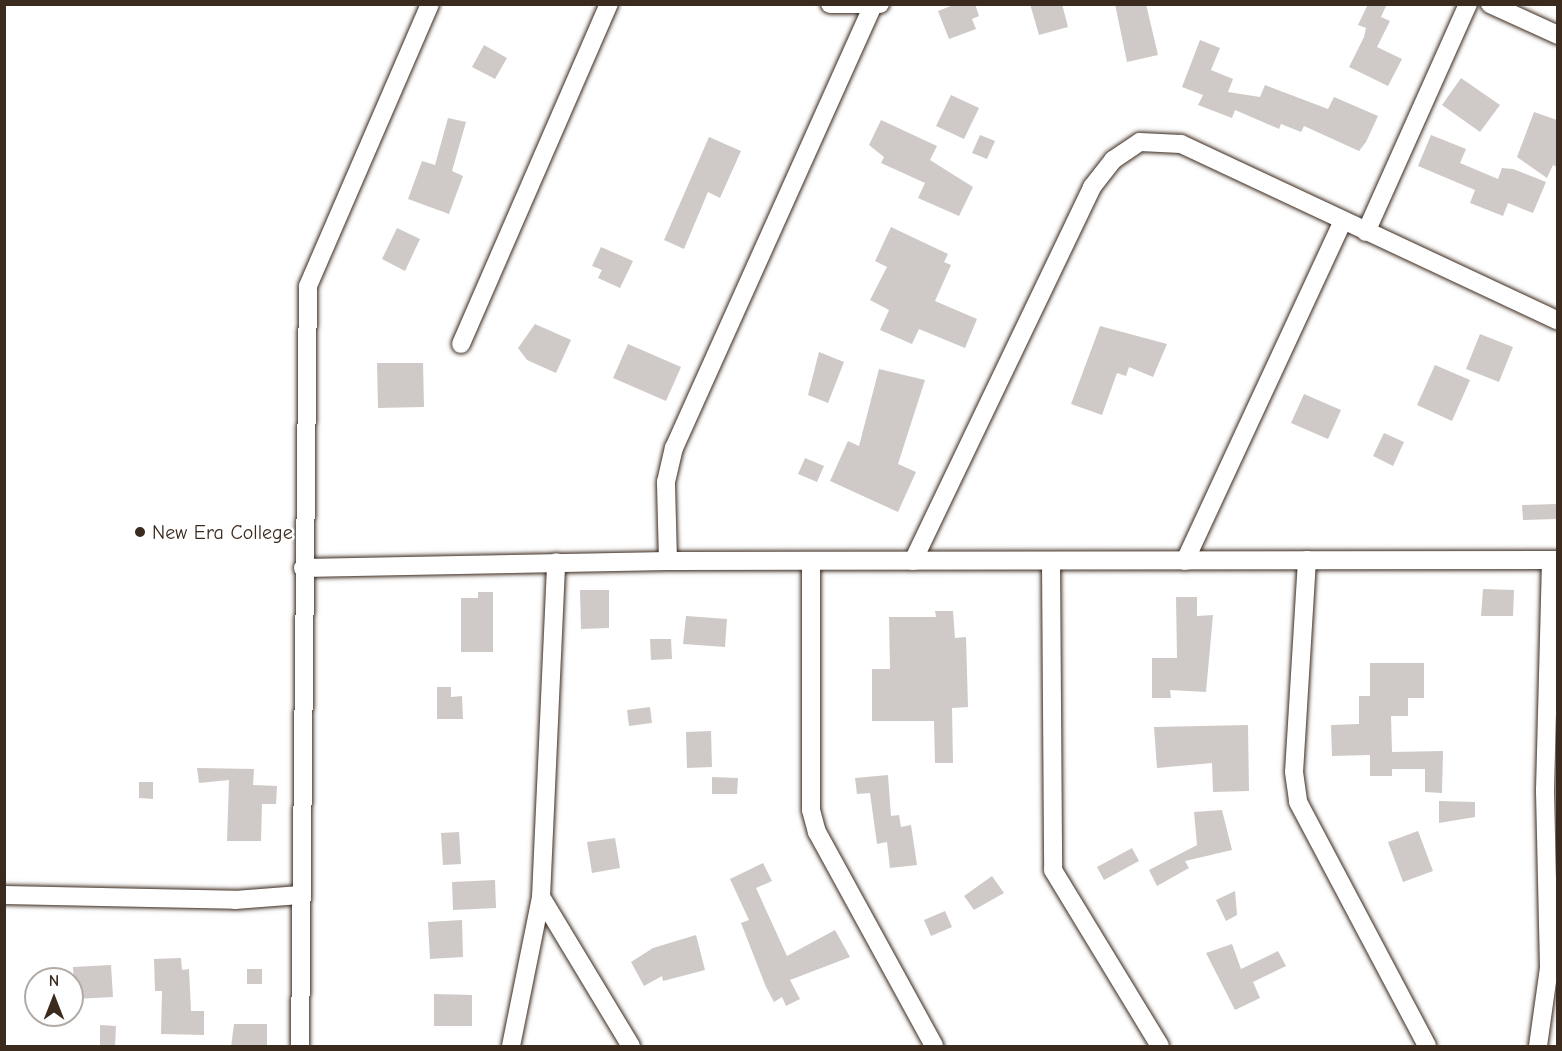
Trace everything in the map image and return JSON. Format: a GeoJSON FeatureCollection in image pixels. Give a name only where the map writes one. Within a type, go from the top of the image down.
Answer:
{"type":"FeatureCollection","features":[{"type":"Feature","properties":{"kind":"street"},"geometry":{"type":"LineString","coordinates":[[300,1047],[303,568],[308,286],[430,4]]}},
{"type":"Feature","properties":{"kind":"street"},"geometry":{"type":"LineString","coordinates":[[461,344],[609,4]]}},
{"type":"Feature","properties":{"kind":"street"},"geometry":{"type":"LineString","coordinates":[[668,561],[666,482],[674,448],[876,6],[830,4]]}},
{"type":"Feature","properties":{"kind":"street"},"geometry":{"type":"LineString","coordinates":[[1366,232],[1468,4]]}},
{"type":"Feature","properties":{"kind":"street"},"geometry":{"type":"LineString","coordinates":[[1490,4],[1557,35]]}},
{"type":"Feature","properties":{"kind":"street"},"geometry":{"type":"LineString","coordinates":[[913,561],[1049,267],[1092,187],[1124,150],[1150,141],[1180,144],[1557,321]]}},
{"type":"Feature","properties":{"kind":"street"},"geometry":{"type":"LineString","coordinates":[[1185,561],[1343,221]]}},
{"type":"Feature","properties":{"kind":"street"},"geometry":{"type":"LineString","coordinates":[[1307,560],[1294,772],[1298,802],[1427,1047]]}},
{"type":"Feature","properties":{"kind":"street"},"geometry":{"type":"LineString","coordinates":[[303,568],[668,561],[1554,560],[1545,790],[1549,968],[1538,1047]]}},
{"type":"Feature","properties":{"kind":"street"},"geometry":{"type":"LineString","coordinates":[[1051,561],[1053,870],[1160,1047]]}},
{"type":"Feature","properties":{"kind":"street"},"geometry":{"type":"LineString","coordinates":[[511,1047],[541,897],[556,562]]}},
{"type":"Feature","properties":{"kind":"street"},"geometry":{"type":"LineString","coordinates":[[811,562],[811,810],[817,832],[934,1047]]}},
{"type":"Feature","properties":{"kind":"street"},"geometry":{"type":"LineString","coordinates":[[4,895],[235,900],[300,895]]}},
{"type":"Feature","properties":{"kind":"street"},"geometry":{"type":"LineString","coordinates":[[541,897],[631,1047]]}},
{"type":"Feature","properties":{"kind":"building"},"geometry":{"type":"Polygon","coordinates":[[[956,4],[975,4],[979,16],[972,19],[976,29],[949,39],[938,11],[956,4]]]}},
{"type":"Feature","properties":{"kind":"building"},"geometry":{"type":"Polygon","coordinates":[[[1030,4],[1062,4],[1068,27],[1039,35],[1030,4]]]}},
{"type":"Feature","properties":{"kind":"building"},"geometry":{"type":"Polygon","coordinates":[[[1115,4],[1146,4],[1158,55],[1127,62],[1115,4]]]}},
{"type":"Feature","properties":{"kind":"building"},"geometry":{"type":"Polygon","coordinates":[[[1368,4],[1387,4],[1381,17],[1390,21],[1377,47],[1402,59],[1388,86],[1349,67],[1364,37],[1366,28],[1358,25],[1368,4]]]}},
{"type":"Feature","properties":{"kind":"building"},"geometry":{"type":"Polygon","coordinates":[[[1200,40],[1220,48],[1211,70],[1233,79],[1228,92],[1260,97],[1265,85],[1328,109],[1334,97],[1378,116],[1366,142],[1359,151],[1304,126],[1301,132],[1281,124],[1279,129],[1235,110],[1232,118],[1198,105],[1203,95],[1182,87],[1200,40]]]}},
{"type":"Feature","properties":{"kind":"building"},"geometry":{"type":"Polygon","coordinates":[[[484,45],[507,58],[495,79],[472,67],[484,45]]]}},
{"type":"Feature","properties":{"kind":"building"},"geometry":{"type":"Polygon","coordinates":[[[1461,78],[1500,105],[1480,132],[1442,105],[1461,78]]]}},
{"type":"Feature","properties":{"kind":"building"},"geometry":{"type":"Polygon","coordinates":[[[951,95],[979,108],[964,139],[936,126],[951,95]]]}},
{"type":"Feature","properties":{"kind":"building"},"geometry":{"type":"Polygon","coordinates":[[[1534,112],[1557,120],[1557,167],[1553,165],[1547,178],[1517,157],[1534,112]]]}},
{"type":"Feature","properties":{"kind":"building"},"geometry":{"type":"Polygon","coordinates":[[[448,118],[466,122],[452,171],[463,176],[449,214],[408,199],[422,161],[435,165],[448,118]]]}},
{"type":"Feature","properties":{"kind":"building"},"geometry":{"type":"Polygon","coordinates":[[[881,120],[937,146],[930,160],[973,187],[959,216],[918,198],[925,183],[881,163],[884,157],[869,145],[881,120]]]}},
{"type":"Feature","properties":{"kind":"building"},"geometry":{"type":"Polygon","coordinates":[[[980,135],[995,141],[987,159],[972,153],[980,135]]]}},
{"type":"Feature","properties":{"kind":"building"},"geometry":{"type":"Polygon","coordinates":[[[1431,135],[1466,149],[1460,163],[1498,179],[1502,168],[1513,169],[1546,182],[1533,213],[1508,203],[1503,216],[1470,203],[1475,190],[1418,166],[1431,135]]]}},
{"type":"Feature","properties":{"kind":"building"},"geometry":{"type":"Polygon","coordinates":[[[709,137],[741,151],[720,198],[708,192],[684,249],[664,240],[709,137]]]}},
{"type":"Feature","properties":{"kind":"building"},"geometry":{"type":"Polygon","coordinates":[[[891,227],[948,254],[944,262],[951,265],[935,301],[977,319],[965,348],[919,329],[912,344],[880,330],[889,310],[870,300],[887,267],[875,261],[891,227]]]}},
{"type":"Feature","properties":{"kind":"building"},"geometry":{"type":"Polygon","coordinates":[[[397,228],[420,239],[405,271],[382,259],[397,228]]]}},
{"type":"Feature","properties":{"kind":"building"},"geometry":{"type":"Polygon","coordinates":[[[601,247],[633,261],[620,288],[598,278],[602,270],[592,266],[601,247]]]}},
{"type":"Feature","properties":{"kind":"building"},"geometry":{"type":"Polygon","coordinates":[[[535,324],[571,340],[556,373],[527,360],[518,348],[535,324]]]}},
{"type":"Feature","properties":{"kind":"building"},"geometry":{"type":"Polygon","coordinates":[[[1100,326],[1167,344],[1153,377],[1129,367],[1126,376],[1117,373],[1102,415],[1071,404],[1100,326]]]}},
{"type":"Feature","properties":{"kind":"building"},"geometry":{"type":"Polygon","coordinates":[[[1480,334],[1513,347],[1499,382],[1466,369],[1480,334]]]}},
{"type":"Feature","properties":{"kind":"building"},"geometry":{"type":"Polygon","coordinates":[[[628,344],[681,367],[666,401],[613,378],[628,344]]]}},
{"type":"Feature","properties":{"kind":"building"},"geometry":{"type":"Polygon","coordinates":[[[819,352],[844,362],[828,403],[808,395],[819,352]]]}},
{"type":"Feature","properties":{"kind":"building"},"geometry":{"type":"Polygon","coordinates":[[[377,363],[423,363],[424,407],[378,408],[377,363]]]}},
{"type":"Feature","properties":{"kind":"building"},"geometry":{"type":"Polygon","coordinates":[[[1435,365],[1470,380],[1452,421],[1417,405],[1435,365]]]}},
{"type":"Feature","properties":{"kind":"building"},"geometry":{"type":"Polygon","coordinates":[[[879,369],[925,380],[898,464],[916,472],[898,512],[830,481],[848,441],[859,446],[879,369]]]}},
{"type":"Feature","properties":{"kind":"building"},"geometry":{"type":"Polygon","coordinates":[[[1304,394],[1341,410],[1328,439],[1291,423],[1304,394]]]}},
{"type":"Feature","properties":{"kind":"building"},"geometry":{"type":"Polygon","coordinates":[[[1384,433],[1404,442],[1393,466],[1373,456],[1384,433]]]}},
{"type":"Feature","properties":{"kind":"building"},"geometry":{"type":"Polygon","coordinates":[[[805,458],[824,466],[817,482],[798,474],[805,458]]]}},
{"type":"Feature","properties":{"kind":"building"},"geometry":{"type":"Polygon","coordinates":[[[1557,504],[1557,519],[1523,520],[1522,505],[1557,504]]]}},
{"type":"Feature","properties":{"kind":"building"},"geometry":{"type":"Polygon","coordinates":[[[1483,589],[1514,590],[1513,616],[1481,616],[1483,589]]]}},
{"type":"Feature","properties":{"kind":"building"},"geometry":{"type":"Polygon","coordinates":[[[580,590],[609,590],[609,628],[581,629],[580,590]]]}},
{"type":"Feature","properties":{"kind":"building"},"geometry":{"type":"Polygon","coordinates":[[[478,592],[493,592],[493,652],[461,652],[461,598],[478,598],[478,592]]]}},
{"type":"Feature","properties":{"kind":"building"},"geometry":{"type":"Polygon","coordinates":[[[1176,597],[1197,597],[1197,616],[1213,615],[1206,692],[1170,690],[1171,698],[1152,698],[1152,658],[1177,658],[1176,597]]]}},
{"type":"Feature","properties":{"kind":"building"},"geometry":{"type":"Polygon","coordinates":[[[935,611],[953,611],[955,638],[966,637],[968,707],[952,708],[953,763],[935,763],[934,721],[872,721],[872,669],[890,669],[889,617],[936,617],[935,611]]]}},
{"type":"Feature","properties":{"kind":"building"},"geometry":{"type":"Polygon","coordinates":[[[686,616],[727,619],[725,647],[683,644],[686,616]]]}},
{"type":"Feature","properties":{"kind":"building"},"geometry":{"type":"Polygon","coordinates":[[[650,639],[671,639],[672,659],[651,660],[650,639]]]}},
{"type":"Feature","properties":{"kind":"building"},"geometry":{"type":"Polygon","coordinates":[[[1370,663],[1424,663],[1424,698],[1408,698],[1408,716],[1391,716],[1392,752],[1443,751],[1442,793],[1425,792],[1425,769],[1392,769],[1392,776],[1370,776],[1370,755],[1332,756],[1331,725],[1359,724],[1359,696],[1370,696],[1370,663]]]}},
{"type":"Feature","properties":{"kind":"building"},"geometry":{"type":"Polygon","coordinates":[[[437,687],[451,687],[451,697],[462,696],[463,719],[437,719],[437,687]]]}},
{"type":"Feature","properties":{"kind":"building"},"geometry":{"type":"Polygon","coordinates":[[[650,707],[652,723],[629,726],[627,710],[650,707]]]}},
{"type":"Feature","properties":{"kind":"building"},"geometry":{"type":"Polygon","coordinates":[[[1248,725],[1249,791],[1213,792],[1212,763],[1157,768],[1154,727],[1248,725]]]}},
{"type":"Feature","properties":{"kind":"building"},"geometry":{"type":"Polygon","coordinates":[[[711,731],[712,767],[687,768],[686,732],[711,731]]]}},
{"type":"Feature","properties":{"kind":"building"},"geometry":{"type":"Polygon","coordinates":[[[197,768],[254,769],[253,785],[277,786],[276,804],[262,804],[261,841],[227,841],[229,780],[199,783],[197,768]]]}},
{"type":"Feature","properties":{"kind":"building"},"geometry":{"type":"Polygon","coordinates":[[[888,775],[891,816],[899,815],[901,827],[911,825],[917,865],[890,868],[887,842],[877,844],[870,793],[857,794],[855,778],[888,775]]]}},
{"type":"Feature","properties":{"kind":"building"},"geometry":{"type":"Polygon","coordinates":[[[712,777],[738,778],[737,794],[712,794],[712,777]]]}},
{"type":"Feature","properties":{"kind":"building"},"geometry":{"type":"Polygon","coordinates":[[[139,782],[153,782],[153,799],[139,798],[139,782]]]}},
{"type":"Feature","properties":{"kind":"building"},"geometry":{"type":"Polygon","coordinates":[[[1439,801],[1475,802],[1475,817],[1439,823],[1439,801]]]}},
{"type":"Feature","properties":{"kind":"building"},"geometry":{"type":"Polygon","coordinates":[[[1222,810],[1232,850],[1185,861],[1189,868],[1157,886],[1149,870],[1197,845],[1194,812],[1222,810]]]}},
{"type":"Feature","properties":{"kind":"building"},"geometry":{"type":"Polygon","coordinates":[[[1418,831],[1433,871],[1403,882],[1388,842],[1418,831]]]}},
{"type":"Feature","properties":{"kind":"building"},"geometry":{"type":"Polygon","coordinates":[[[459,832],[461,864],[443,865],[441,833],[459,832]]]}},
{"type":"Feature","properties":{"kind":"building"},"geometry":{"type":"Polygon","coordinates":[[[615,838],[620,868],[592,873],[587,842],[615,838]]]}},
{"type":"Feature","properties":{"kind":"building"},"geometry":{"type":"Polygon","coordinates":[[[1132,848],[1139,861],[1104,880],[1097,867],[1132,848]]]}},
{"type":"Feature","properties":{"kind":"building"},"geometry":{"type":"Polygon","coordinates":[[[763,863],[772,881],[756,888],[787,956],[835,930],[850,957],[790,980],[800,999],[786,1006],[782,997],[774,1002],[766,987],[741,923],[749,920],[730,879],[763,863]]]}},
{"type":"Feature","properties":{"kind":"building"},"geometry":{"type":"Polygon","coordinates":[[[992,876],[1004,893],[974,910],[964,896],[992,876]]]}},
{"type":"Feature","properties":{"kind":"building"},"geometry":{"type":"Polygon","coordinates":[[[495,880],[496,908],[453,910],[452,882],[495,880]]]}},
{"type":"Feature","properties":{"kind":"building"},"geometry":{"type":"Polygon","coordinates":[[[1235,891],[1237,915],[1226,921],[1216,900],[1235,891]]]}},
{"type":"Feature","properties":{"kind":"building"},"geometry":{"type":"Polygon","coordinates":[[[945,911],[952,927],[931,936],[924,920],[945,911]]]}},
{"type":"Feature","properties":{"kind":"building"},"geometry":{"type":"Polygon","coordinates":[[[462,920],[463,957],[430,959],[428,922],[462,920]]]}},
{"type":"Feature","properties":{"kind":"building"},"geometry":{"type":"Polygon","coordinates":[[[696,935],[705,970],[663,981],[662,976],[644,986],[631,962],[653,948],[696,935]]]}},
{"type":"Feature","properties":{"kind":"building"},"geometry":{"type":"Polygon","coordinates":[[[1232,944],[1241,969],[1278,951],[1286,966],[1253,982],[1260,998],[1235,1010],[1206,953],[1232,944]]]}},
{"type":"Feature","properties":{"kind":"building"},"geometry":{"type":"Polygon","coordinates":[[[181,958],[182,970],[189,969],[191,1011],[204,1011],[204,1035],[161,1034],[162,991],[155,991],[154,959],[181,958]]]}},
{"type":"Feature","properties":{"kind":"building"},"geometry":{"type":"Polygon","coordinates":[[[111,965],[113,997],[84,999],[84,967],[73,967],[111,965]]]}},
{"type":"Feature","properties":{"kind":"building"},"geometry":{"type":"Polygon","coordinates":[[[247,969],[262,969],[262,984],[247,984],[247,969]]]}},
{"type":"Feature","properties":{"kind":"building"},"geometry":{"type":"Polygon","coordinates":[[[434,994],[472,995],[472,1026],[434,1026],[434,994]]]}},
{"type":"Feature","properties":{"kind":"building"},"geometry":{"type":"Polygon","coordinates":[[[234,1024],[267,1024],[267,1047],[231,1047],[234,1024]]]}},
{"type":"Feature","properties":{"kind":"building"},"geometry":{"type":"Polygon","coordinates":[[[100,1025],[116,1026],[115,1047],[100,1047],[100,1025]]]}},
{"type":"Feature","properties":{"kind":"place","name":"New Era College"},"geometry":{"type":"Point","coordinates":[140,532]}}]}
